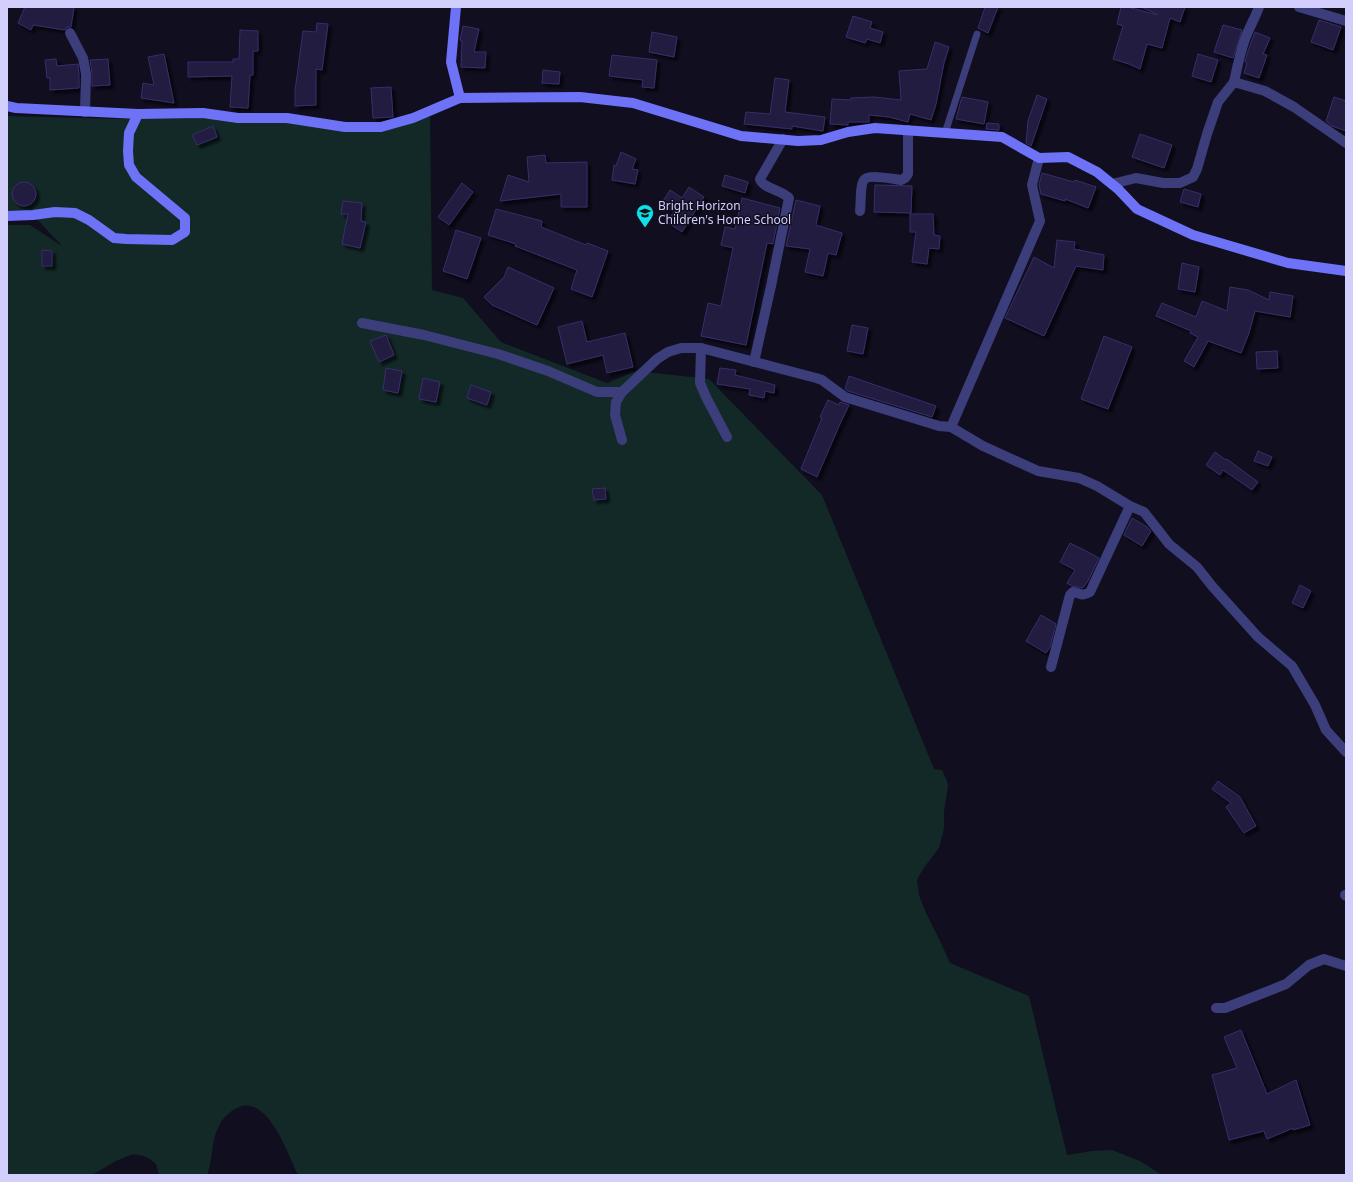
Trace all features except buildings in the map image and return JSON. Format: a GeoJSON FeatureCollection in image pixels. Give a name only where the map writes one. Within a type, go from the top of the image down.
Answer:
{"type":"FeatureCollection","features":[{"type":"Feature","properties":{"kind":"street"},"geometry":{"type":"LineString","coordinates":[[456,7],[451,62],[460,98]]}},
{"type":"Feature","properties":{"kind":"street"},"geometry":{"type":"LineString","coordinates":[[1115,186],[1136,178],[1163,183],[1180,183],[1192,177],[1198,169],[1207,134],[1218,102],[1234,82],[1238,60],[1245,39],[1259,7]]}},
{"type":"Feature","properties":{"kind":"street"},"geometry":{"type":"LineString","coordinates":[[1299,7],[1346,21]]}},
{"type":"Feature","properties":{"kind":"street"},"geometry":{"type":"LineString","coordinates":[[70,33],[83,58],[85,69],[84,112]]}},
{"type":"Feature","properties":{"kind":"street"},"geometry":{"type":"LineString","coordinates":[[1234,82],[1265,91],[1294,107],[1346,142]]}},
{"type":"Feature","properties":{"kind":"street"},"geometry":{"type":"LineString","coordinates":[[7,106],[16,108],[138,114],[203,113],[238,118],[287,118],[345,127],[381,127],[413,118],[460,98],[580,97],[633,103],[741,136],[798,141],[821,140],[848,132],[875,128],[1002,137],[1039,158],[1068,157],[1097,172],[1115,186],[1137,210],[1194,235],[1288,263],[1346,271]]}},
{"type":"Feature","properties":{"kind":"street"},"geometry":{"type":"LineString","coordinates":[[7,216],[55,212],[75,213],[89,220],[114,238],[126,240],[172,240],[185,232],[185,218],[136,177],[129,165],[129,133],[138,114]]}},
{"type":"Feature","properties":{"kind":"street"},"geometry":{"type":"LineString","coordinates":[[860,211],[863,180],[868,177],[901,180],[908,174],[908,130]]}},
{"type":"Feature","properties":{"kind":"street"},"geometry":{"type":"LineString","coordinates":[[754,362],[789,198],[778,190],[763,184],[760,179],[783,139]]}},
{"type":"Feature","properties":{"kind":"street"},"geometry":{"type":"LineString","coordinates":[[951,426],[1040,221],[1032,184],[1039,158]]}},
{"type":"Feature","properties":{"kind":"street"},"geometry":{"type":"LineString","coordinates":[[362,323],[424,335],[498,354],[548,371],[597,392],[622,392]]}},
{"type":"Feature","properties":{"kind":"street"},"geometry":{"type":"LineString","coordinates":[[622,440],[615,415],[616,402],[622,392],[657,359],[668,352],[681,348],[701,348],[822,380],[845,397],[939,426],[951,426],[983,446],[1038,471],[1079,478],[1097,486],[1130,506],[1144,512],[1169,544],[1197,567],[1258,637],[1292,666],[1315,705],[1326,730],[1346,752]]}},
{"type":"Feature","properties":{"kind":"street"},"geometry":{"type":"LineString","coordinates":[[701,348],[700,383],[727,436]]}},
{"type":"Feature","properties":{"kind":"street"},"geometry":{"type":"LineString","coordinates":[[1051,668],[1070,595],[1073,592],[1077,592],[1080,595],[1085,595],[1090,592],[1130,506]]}},
{"type":"Feature","properties":{"kind":"street"},"geometry":{"type":"LineString","coordinates":[[1216,1008],[1225,1008],[1286,984],[1309,965],[1324,959],[1346,966]]}},
{"type":"Feature","properties":{"kind":"lane"},"geometry":{"type":"LineString","coordinates":[[945,133],[977,34]]}},
{"type":"Feature","properties":{"kind":"green space"},"geometry":{"type":"Polygon","coordinates":[[[430,112],[432,290],[463,298],[501,342],[607,383],[636,371],[709,379],[822,495],[934,769],[942,770],[947,781],[948,786],[944,812],[944,828],[939,848],[923,869],[917,880],[919,895],[926,913],[950,963],[1029,996],[1067,1155],[1092,1151],[1112,1150],[1140,1161],[1162,1175],[298,1175],[283,1142],[268,1118],[259,1110],[249,1106],[239,1107],[229,1113],[222,1121],[214,1139],[207,1175],[159,1175],[156,1164],[150,1159],[133,1154],[116,1161],[92,1175],[7,1175],[7,225],[30,225],[62,246],[33,215],[7,211],[7,116],[121,119],[287,118],[381,127],[430,112]]]}},
{"type":"Feature","properties":{"kind":"place","name":"Bright Horizon Children's Home School"},"geometry":{"type":"Point","coordinates":[645,228]}}]}
